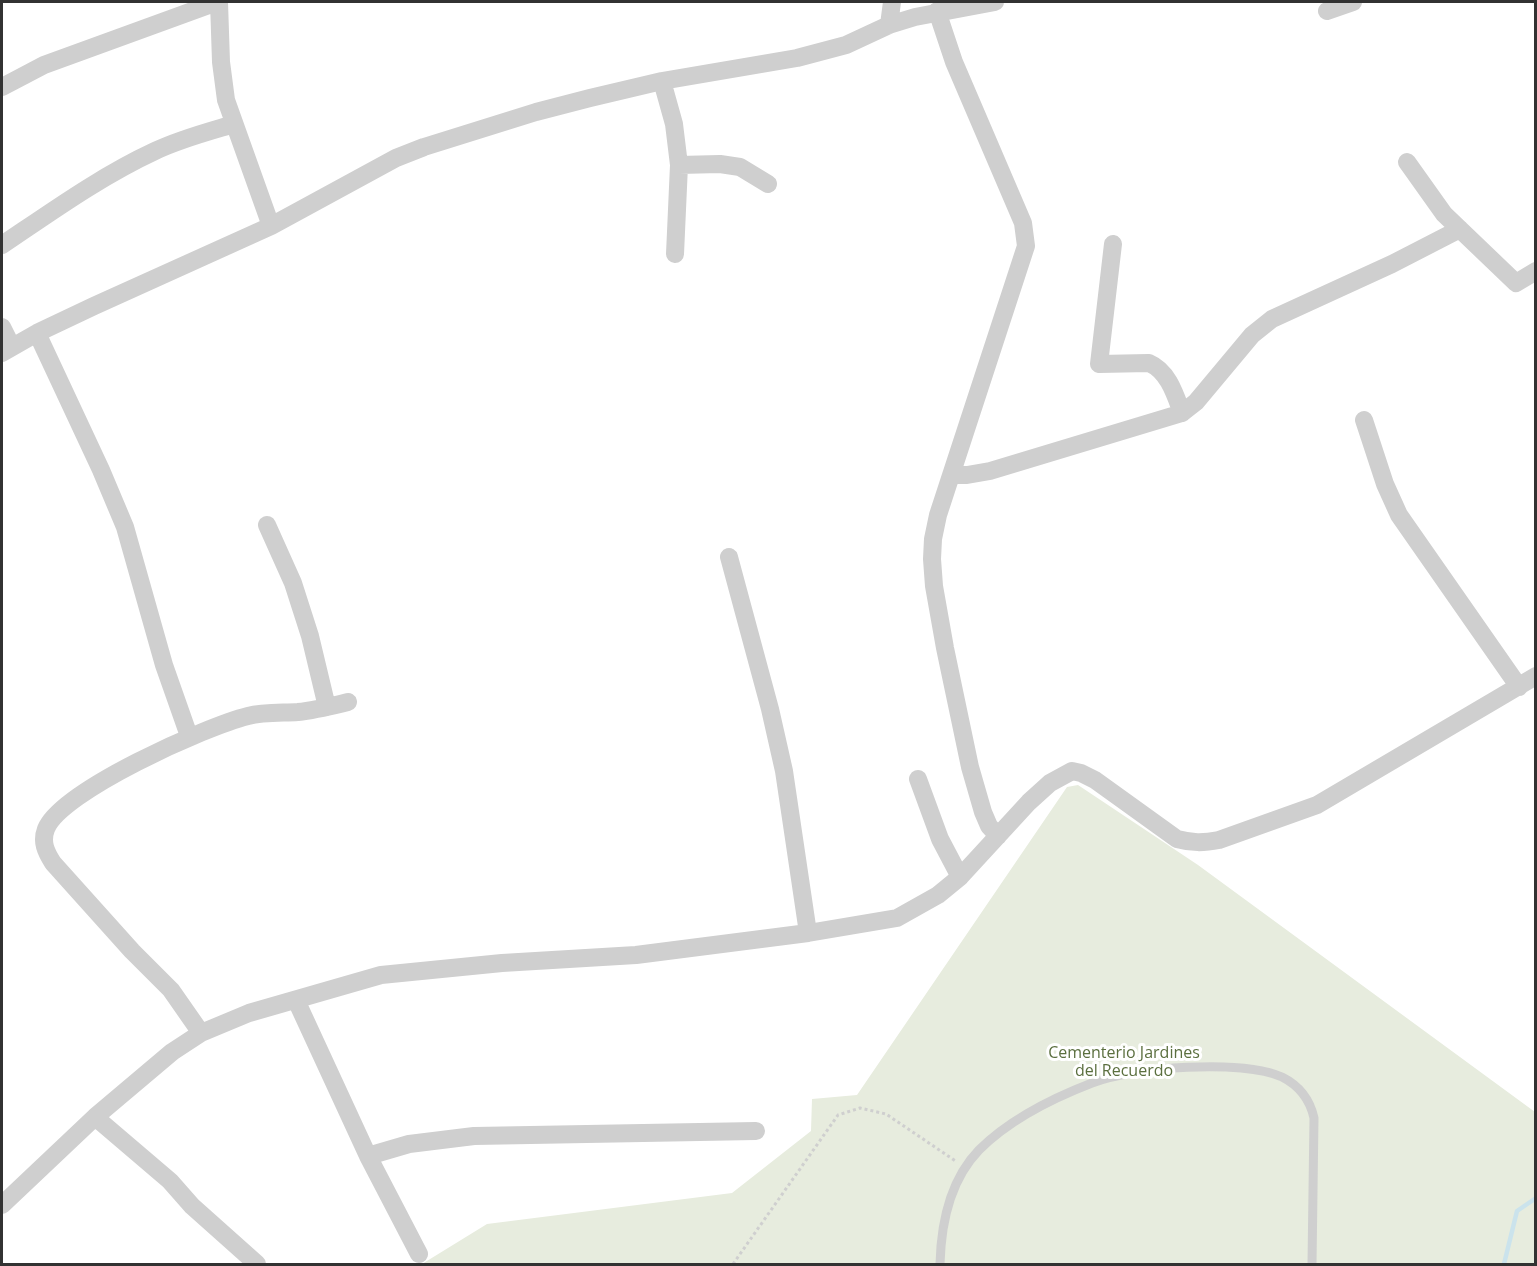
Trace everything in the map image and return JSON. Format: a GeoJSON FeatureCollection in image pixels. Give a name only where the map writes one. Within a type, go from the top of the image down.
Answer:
{"type":"FeatureCollection","features":[{"type":"Feature","properties":{"kind":"street"},"geometry":{"type":"LineString","coordinates":[[2,87],[44,65],[218,2],[221,62],[226,100],[271,226]]}},
{"type":"Feature","properties":{"kind":"street"},"geometry":{"type":"LineString","coordinates":[[889,25],[891,2]]}},
{"type":"Feature","properties":{"kind":"street"},"geometry":{"type":"LineString","coordinates":[[2,327],[7,350],[37,333],[271,226],[396,158],[424,147],[536,112],[662,81],[797,58],[846,45],[889,25],[937,11],[995,2]]}},
{"type":"Feature","properties":{"kind":"street"},"geometry":{"type":"LineString","coordinates":[[1327,11],[1353,2]]}},
{"type":"Feature","properties":{"kind":"street"},"geometry":{"type":"LineString","coordinates":[[937,11],[954,62],[1023,223],[1026,246],[938,515],[933,539],[934,586],[970,767],[982,812],[989,826],[998,836]]}},
{"type":"Feature","properties":{"kind":"street"},"geometry":{"type":"LineString","coordinates":[[662,81],[674,124],[678,165],[675,254]]}},
{"type":"Feature","properties":{"kind":"street"},"geometry":{"type":"LineString","coordinates":[[2,245],[65,202],[155,151],[234,124]]}},
{"type":"Feature","properties":{"kind":"street"},"geometry":{"type":"LineString","coordinates":[[1407,162],[1444,214],[1516,283],[1536,271]]}},
{"type":"Feature","properties":{"kind":"street"},"geometry":{"type":"LineString","coordinates":[[678,165],[720,164],[740,167],[768,184]]}},
{"type":"Feature","properties":{"kind":"street"},"geometry":{"type":"LineString","coordinates":[[952,475],[990,471],[1182,413],[1197,402],[1252,335],[1272,319],[1392,264],[1460,229]]}},
{"type":"Feature","properties":{"kind":"street"},"geometry":{"type":"LineString","coordinates":[[1113,244],[1099,364],[1149,363],[1155,366],[1167,379],[1182,413]]}},
{"type":"Feature","properties":{"kind":"street"},"geometry":{"type":"LineString","coordinates":[[37,333],[125,527],[164,665],[189,736]]}},
{"type":"Feature","properties":{"kind":"street"},"geometry":{"type":"LineString","coordinates":[[1364,420],[1385,484],[1399,515],[1519,687]]}},
{"type":"Feature","properties":{"kind":"street"},"geometry":{"type":"LineString","coordinates":[[267,525],[293,583],[307,625],[327,707]]}},
{"type":"Feature","properties":{"kind":"street"},"geometry":{"type":"LineString","coordinates":[[729,557],[770,709],[784,771],[808,933]]}},
{"type":"Feature","properties":{"kind":"street"},"geometry":{"type":"LineString","coordinates":[[2,1205],[95,1117],[172,1052],[201,1033],[249,1012],[381,975],[502,963],[636,955],[808,933],[897,918],[938,895],[960,877],[1029,802],[1050,783],[1072,771],[1095,780],[1177,839],[1190,843],[1219,840],[1317,805],[1536,676]]}},
{"type":"Feature","properties":{"kind":"street"},"geometry":{"type":"LineString","coordinates":[[201,1033],[171,990],[52,863],[45,851],[46,829],[53,817],[73,800],[189,736],[251,715],[302,711],[348,702]]}},
{"type":"Feature","properties":{"kind":"street"},"geometry":{"type":"LineString","coordinates":[[918,779],[940,839],[960,877]]}},
{"type":"Feature","properties":{"kind":"street"},"geometry":{"type":"LineString","coordinates":[[297,1000],[368,1156],[419,1254]]}},
{"type":"Feature","properties":{"kind":"street"},"geometry":{"type":"LineString","coordinates":[[95,1117],[170,1181],[192,1206],[257,1264]]}},
{"type":"Feature","properties":{"kind":"street"},"geometry":{"type":"LineString","coordinates":[[368,1156],[409,1144],[474,1136],[756,1131]]}},
{"type":"Feature","properties":{"kind":"lane"},"geometry":{"type":"LineString","coordinates":[[940,1264],[946,1211],[958,1182],[977,1152],[1003,1129],[1093,1082],[1129,1072],[1216,1066],[1258,1071],[1281,1077],[1299,1089],[1311,1104],[1314,1118],[1312,1264]]}},
{"type":"Feature","properties":{"kind":"path"},"geometry":{"type":"LineString","coordinates":[[733,1264],[838,1115],[860,1108],[886,1114],[966,1168]]}},
{"type":"Feature","properties":{"kind":"green space","name":"Cementerio Jardines del Recuerdo"},"geometry":{"type":"Polygon","coordinates":[[[1078,785],[1198,865],[1535,1112],[1535,1264],[422,1264],[487,1224],[732,1193],[811,1131],[812,1099],[857,1095],[1067,787],[1078,785]]]}},
{"type":"Feature","properties":{"kind":"waterway"},"geometry":{"type":"LineString","coordinates":[[1504,1264],[1517,1211],[1536,1198]]}}]}
